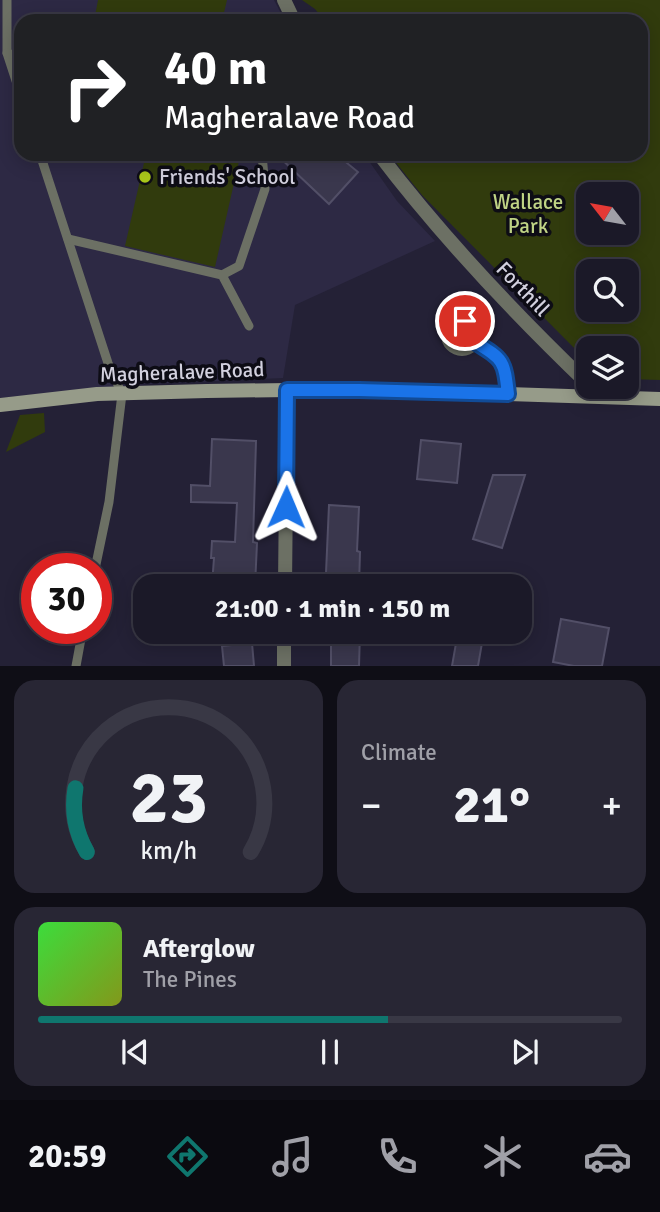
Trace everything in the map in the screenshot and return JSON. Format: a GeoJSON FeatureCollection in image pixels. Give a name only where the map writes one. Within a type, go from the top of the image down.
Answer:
{"type":"FeatureCollection","features":[{"type":"Feature","properties":{"kind":"street","name":"Forthill"},"geometry":{"type":"LineString","coordinates":[[385,161],[443,235],[576,374]]}},
{"type":"Feature","properties":{"kind":"street"},"geometry":{"type":"LineString","coordinates":[[475,342],[498,357],[504,366],[508,394]]}},
{"type":"Feature","properties":{"kind":"street"},"geometry":{"type":"LineString","coordinates":[[285,574],[287,390]]}},
{"type":"Feature","properties":{"kind":"street","name":"Magheralave Road"},"geometry":{"type":"LineString","coordinates":[[0,405],[97,394],[373,390],[508,394],[576,390]]}},
{"type":"Feature","properties":{"kind":"street","name":"Magheralave Road"},"geometry":{"type":"LineString","coordinates":[[639,396],[660,399]]}},
{"type":"Feature","properties":{"kind":"street"},"geometry":{"type":"LineString","coordinates":[[284,644],[284,666]]}},
{"type":"Feature","properties":{"kind":"lane"},"geometry":{"type":"LineString","coordinates":[[7,0],[7,54],[14,75]]}},
{"type":"Feature","properties":{"kind":"lane"},"geometry":{"type":"LineString","coordinates":[[7,54],[14,56]]}},
{"type":"Feature","properties":{"kind":"lane"},"geometry":{"type":"LineString","coordinates":[[42,161],[108,363],[122,394],[109,502],[98,553]]}},
{"type":"Feature","properties":{"kind":"lane"},"geometry":{"type":"LineString","coordinates":[[68,239],[222,275],[239,266],[265,189],[263,161]]}},
{"type":"Feature","properties":{"kind":"lane"},"geometry":{"type":"LineString","coordinates":[[222,275],[249,326]]}},
{"type":"Feature","properties":{"kind":"lane"},"geometry":{"type":"LineString","coordinates":[[76,666],[80,644]]}},
{"type":"Feature","properties":{"kind":"shaded area","name":"Friends' School"},"geometry":{"type":"Polygon","coordinates":[[[0,0],[274,0],[281,14],[14,14],[14,161],[369,161],[397,201],[435,241],[295,305],[283,378],[146,384],[0,398],[0,0]]]}},
{"type":"Feature","properties":{"kind":"green space"},"geometry":{"type":"Polygon","coordinates":[[[98,0],[227,0],[224,14],[95,14],[98,0]]]}},
{"type":"Feature","properties":{"kind":"green space","name":"Wallace Park"},"geometry":{"type":"Polygon","coordinates":[[[302,0],[660,0],[660,380],[639,379],[639,336],[576,336],[576,350],[422,195],[395,161],[648,161],[648,14],[319,14],[302,0]]]}},
{"type":"Feature","properties":{"kind":"green space"},"geometry":{"type":"Polygon","coordinates":[[[144,161],[239,161],[215,267],[125,246],[144,161]]]}},
{"type":"Feature","properties":{"kind":"green space"},"geometry":{"type":"Polygon","coordinates":[[[44,413],[45,432],[6,452],[20,415],[44,413]]]}},
{"type":"Feature","properties":{"kind":"building"},"geometry":{"type":"Polygon","coordinates":[[[283,161],[345,161],[358,172],[329,204],[283,161]]]}},
{"type":"Feature","properties":{"kind":"building"},"geometry":{"type":"Polygon","coordinates":[[[212,439],[256,441],[253,542],[257,543],[256,574],[213,574],[212,541],[235,542],[237,503],[191,502],[191,485],[210,486],[212,439]]]}},
{"type":"Feature","properties":{"kind":"building"},"geometry":{"type":"Polygon","coordinates":[[[421,440],[461,444],[457,483],[417,479],[421,440]]]}},
{"type":"Feature","properties":{"kind":"building"},"geometry":{"type":"Polygon","coordinates":[[[493,475],[525,475],[502,548],[473,539],[493,475]]]}},
{"type":"Feature","properties":{"kind":"building"},"geometry":{"type":"Polygon","coordinates":[[[329,505],[359,507],[357,551],[360,552],[359,574],[326,573],[329,505]]]}},
{"type":"Feature","properties":{"kind":"building"},"geometry":{"type":"Polygon","coordinates":[[[561,619],[609,628],[602,666],[574,666],[553,662],[561,619]]]}},
{"type":"Feature","properties":{"kind":"building"},"geometry":{"type":"Polygon","coordinates":[[[252,644],[254,666],[224,666],[222,646],[252,644]]]}},
{"type":"Feature","properties":{"kind":"building"},"geometry":{"type":"Polygon","coordinates":[[[331,644],[360,644],[359,666],[331,666],[331,644]]]}},
{"type":"Feature","properties":{"kind":"building"},"geometry":{"type":"Polygon","coordinates":[[[456,644],[482,644],[478,666],[452,666],[456,644]]]}},
{"type":"Feature","properties":{"kind":"place","name":"Friends' School"},"geometry":{"type":"Point","coordinates":[145,177]}},
{"type":"Feature","properties":{"kind":"route"},"geometry":{"type":"LineString","coordinates":[[286,507],[287,390],[508,394],[504,366],[498,357],[475,342],[475,329],[465,321]]}}]}
